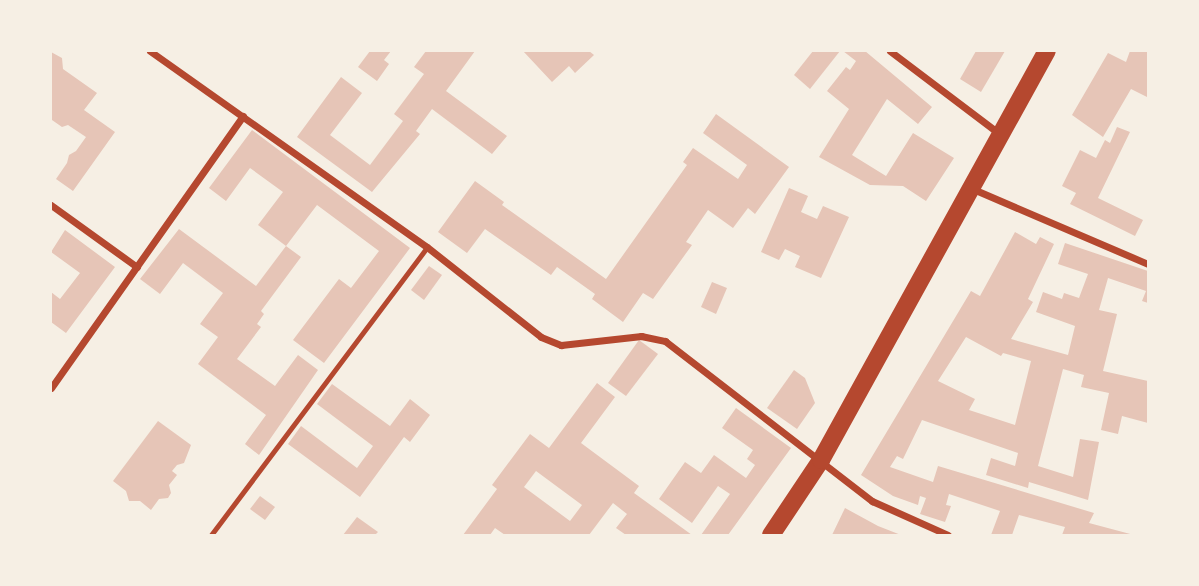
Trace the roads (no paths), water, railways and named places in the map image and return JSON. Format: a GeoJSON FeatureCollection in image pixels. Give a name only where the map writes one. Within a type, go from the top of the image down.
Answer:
{"type":"FeatureCollection","features":[{"type":"Feature","properties":{"kind":"main road"},"geometry":{"type":"LineString","coordinates":[[771,535],[821,460],[1047,51]]}},
{"type":"Feature","properties":{"kind":"street"},"geometry":{"type":"LineString","coordinates":[[150,51],[427,247],[550,342],[575,346],[641,336],[665,341],[872,501],[948,535]]}},
{"type":"Feature","properties":{"kind":"street"},"geometry":{"type":"LineString","coordinates":[[890,51],[1001,135]]}},
{"type":"Feature","properties":{"kind":"street"},"geometry":{"type":"LineString","coordinates":[[51,388],[243,116]]}},
{"type":"Feature","properties":{"kind":"street"},"geometry":{"type":"LineString","coordinates":[[972,189],[1148,264]]}},
{"type":"Feature","properties":{"kind":"street"},"geometry":{"type":"LineString","coordinates":[[51,205],[136,267]]}},
{"type":"Feature","properties":{"kind":"lane"},"geometry":{"type":"LineString","coordinates":[[211,535],[427,247]]}}]}
